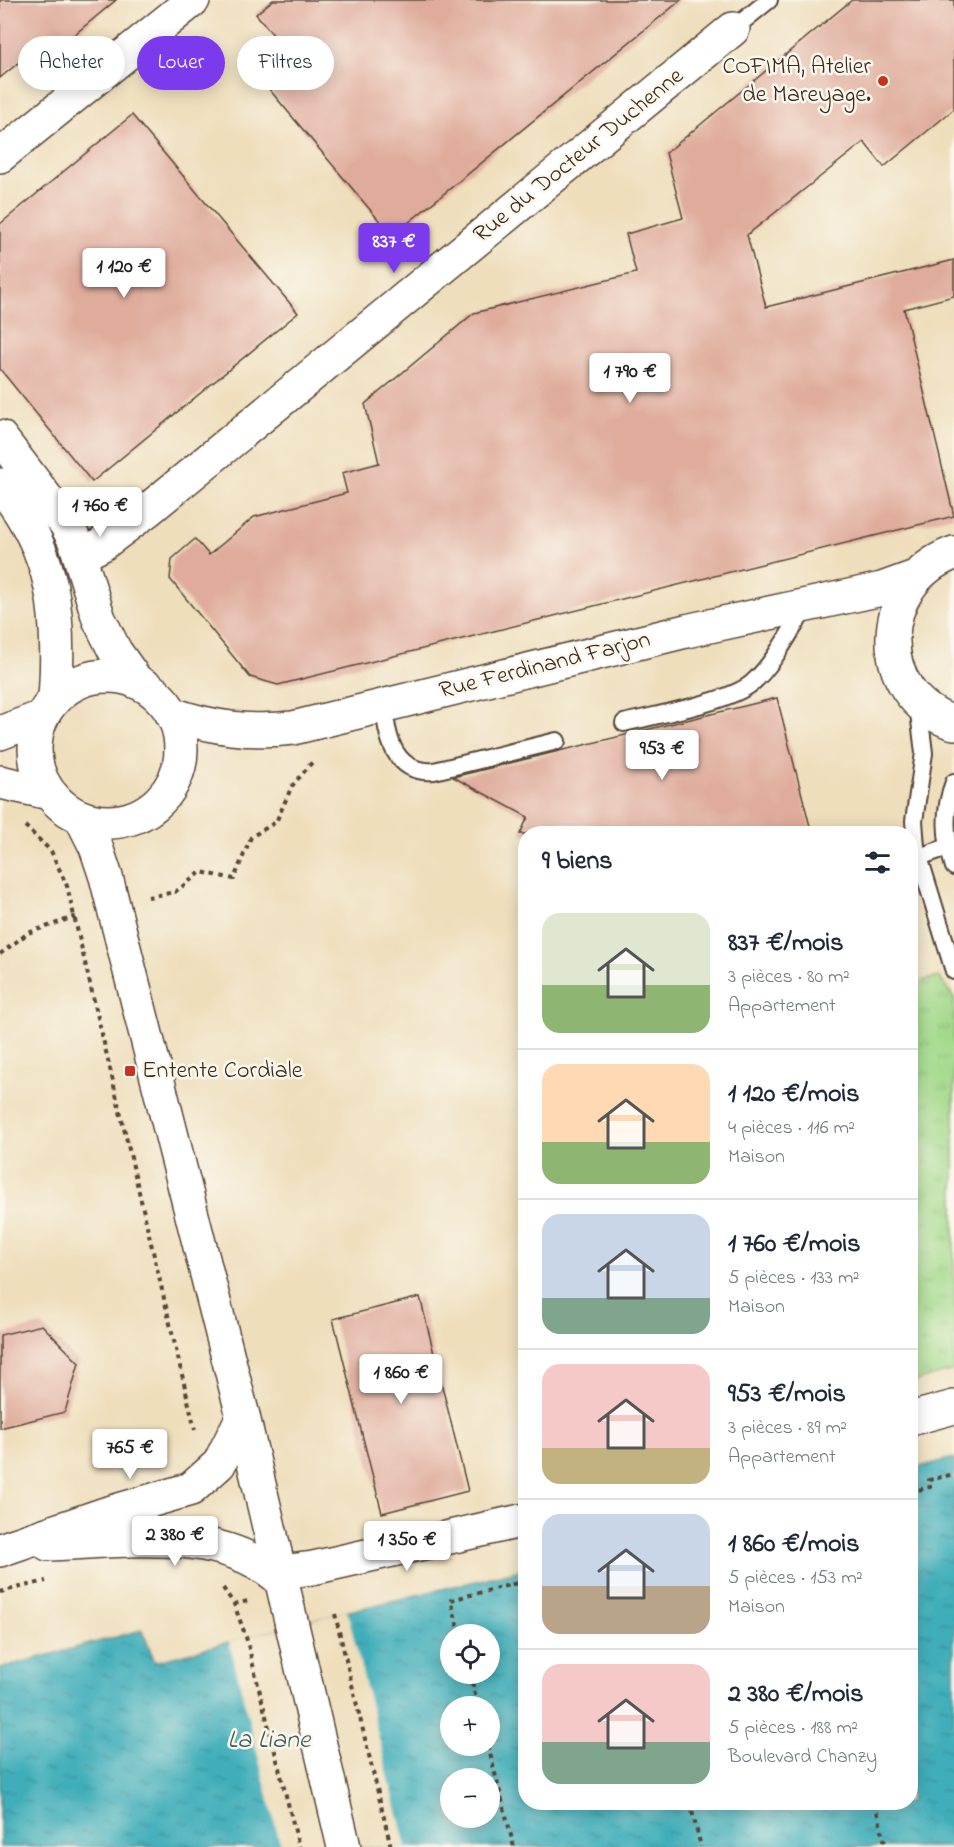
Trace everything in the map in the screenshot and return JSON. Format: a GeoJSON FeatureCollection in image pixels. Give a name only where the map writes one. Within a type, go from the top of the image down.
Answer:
{"type":"FeatureCollection","features":[{"type":"Feature","properties":{"kind":"main road"},"geometry":{"type":"LineString","coordinates":[[0,156],[193,0]]}},
{"type":"Feature","properties":{"kind":"main road","name":"Rue du Docteur Duchenne"},"geometry":{"type":"LineString","coordinates":[[80,556],[101,545],[149,509],[733,29]]}},
{"type":"Feature","properties":{"kind":"main road"},"geometry":{"type":"LineString","coordinates":[[0,437],[66,524],[80,556],[99,619],[115,651],[137,682]]}},
{"type":"Feature","properties":{"kind":"main road"},"geometry":{"type":"LineString","coordinates":[[0,485],[35,535],[48,573],[56,628],[49,707],[35,738],[36,762],[49,793],[63,807],[81,817],[103,822],[125,820],[146,812],[162,798],[174,779],[180,757],[179,735],[172,714],[157,695],[137,682],[115,676],[93,677],[73,685],[49,707],[0,734]]}},
{"type":"Feature","properties":{"kind":"main road"},"geometry":{"type":"LineString","coordinates":[[954,553],[937,561],[918,576],[905,592],[897,609],[892,638],[894,658],[901,676],[918,700],[939,717],[954,723]]}},
{"type":"Feature","properties":{"kind":"main road","name":"Rue Ferdinand Farjon"},"geometry":{"type":"LineString","coordinates":[[172,714],[222,728],[256,731],[293,728],[686,630],[882,589],[918,576]]}},
{"type":"Feature","properties":{"kind":"main road"},"geometry":{"type":"LineString","coordinates":[[0,782],[49,793]]}},
{"type":"Feature","properties":{"kind":"main road"},"geometry":{"type":"LineString","coordinates":[[81,817],[96,847],[113,905],[243,1416],[344,1847]]}},
{"type":"Feature","properties":{"kind":"main road"},"geometry":{"type":"LineString","coordinates":[[918,1417],[954,1407]]}},
{"type":"Feature","properties":{"kind":"main road"},"geometry":{"type":"LineString","coordinates":[[10,1547],[105,1514],[168,1497],[200,1483],[219,1464],[243,1416]]}},
{"type":"Feature","properties":{"kind":"main road"},"geometry":{"type":"LineString","coordinates":[[10,1547],[137,1539],[211,1546],[254,1561],[281,1577],[518,1522]]}},
{"type":"Feature","properties":{"kind":"lane","name":"Rue du Docteur Duchenne"},"geometry":{"type":"LineString","coordinates":[[733,29],[769,0]]}},
{"type":"Feature","properties":{"kind":"lane"},"geometry":{"type":"LineString","coordinates":[[624,723],[724,697],[751,685],[762,674],[809,604]]}},
{"type":"Feature","properties":{"kind":"lane"},"geometry":{"type":"LineString","coordinates":[[915,826],[924,753],[918,700]]}},
{"type":"Feature","properties":{"kind":"lane"},"geometry":{"type":"LineString","coordinates":[[384,707],[387,735],[402,761],[417,770],[434,771],[557,741]]}},
{"type":"Feature","properties":{"kind":"lane"},"geometry":{"type":"LineString","coordinates":[[954,782],[946,817],[948,847],[954,867]]}},
{"type":"Feature","properties":{"kind":"lane"},"geometry":{"type":"LineString","coordinates":[[919,857],[948,847]]}},
{"type":"Feature","properties":{"kind":"lane"},"geometry":{"type":"LineString","coordinates":[[918,850],[954,970]]}},
{"type":"Feature","properties":{"kind":"path"},"geometry":{"type":"LineString","coordinates":[[0,954],[28,933],[113,905],[175,892],[201,872],[234,879],[251,837],[276,822],[292,786],[312,761],[320,758]]}},
{"type":"Feature","properties":{"kind":"path"},"geometry":{"type":"LineString","coordinates":[[16,820],[51,851],[67,886],[194,1417],[200,1483]]}},
{"type":"Feature","properties":{"kind":"path"},"geometry":{"type":"LineString","coordinates":[[918,1489],[930,1487],[929,1480],[954,1474]]}},
{"type":"Feature","properties":{"kind":"path"},"geometry":{"type":"LineString","coordinates":[[211,1546],[220,1583],[234,1604],[246,1637],[299,1847]]}},
{"type":"Feature","properties":{"kind":"path"},"geometry":{"type":"LineString","coordinates":[[0,1592],[54,1579]]}},
{"type":"Feature","properties":{"kind":"path"},"geometry":{"type":"LineString","coordinates":[[457,1624],[451,1600],[518,1583]]}},
{"type":"Feature","properties":{"kind":"path"},"geometry":{"type":"LineString","coordinates":[[335,1614],[391,1847]]}},
{"type":"Feature","properties":{"kind":"path"},"geometry":{"type":"LineString","coordinates":[[491,1756],[514,1847]]}},
{"type":"Feature","properties":{"kind":"path"},"geometry":{"type":"LineString","coordinates":[[692,1810],[700,1847]]}},
{"type":"Feature","properties":{"kind":"path"},"geometry":{"type":"LineString","coordinates":[[877,1810],[886,1847]]}},
{"type":"Feature","properties":{"kind":"green space"},"geometry":{"type":"Polygon","coordinates":[[[939,977],[954,998],[954,1370],[918,1380],[918,982],[939,977]]]}},
{"type":"Feature","properties":{"kind":"water","name":"La Liane"},"geometry":{"type":"Polygon","coordinates":[[[954,1458],[954,1847],[0,1847],[0,1668],[142,1630],[155,1662],[292,1625],[518,1571],[518,1810],[918,1810],[918,1467],[954,1458]]]}},
{"type":"Feature","properties":{"kind":"pier"},"geometry":{"type":"Polygon","coordinates":[[[347,1611],[406,1847],[281,1847],[229,1641],[347,1611]]]}},
{"type":"Feature","properties":{"kind":"building"},"geometry":{"type":"Polygon","coordinates":[[[0,0],[116,0],[73,36],[18,36],[18,63],[0,78],[0,0]]]}},
{"type":"Feature","properties":{"kind":"building"},"geometry":{"type":"Polygon","coordinates":[[[273,0],[681,0],[392,236],[270,90],[334,90],[334,36],[274,36],[256,14],[273,0]]]}},
{"type":"Feature","properties":{"kind":"building"},"geometry":{"type":"Polygon","coordinates":[[[852,0],[954,0],[954,109],[884,167],[864,142],[747,235],[766,307],[954,260],[954,296],[904,309],[954,516],[278,685],[250,677],[170,579],[172,559],[195,539],[209,555],[254,517],[347,493],[342,473],[379,463],[365,404],[474,313],[636,273],[626,234],[683,218],[666,153],[852,0]]]}},
{"type":"Feature","properties":{"kind":"building"},"geometry":{"type":"Polygon","coordinates":[[[132,115],[298,313],[92,482],[0,369],[0,224],[132,115]]]}},
{"type":"Feature","properties":{"kind":"building"},"geometry":{"type":"Polygon","coordinates":[[[777,698],[810,826],[524,826],[528,817],[453,777],[777,698]]]}},
{"type":"Feature","properties":{"kind":"building"},"geometry":{"type":"Polygon","coordinates":[[[420,1297],[468,1491],[382,1513],[333,1319],[420,1297]]]}},
{"type":"Feature","properties":{"kind":"building"},"geometry":{"type":"Polygon","coordinates":[[[42,1325],[79,1363],[65,1412],[0,1428],[0,1335],[42,1325]]]}},
{"type":"Feature","properties":{"kind":"place","name":"COFIMA, Atelier de Mareyage."},"geometry":{"type":"Point","coordinates":[883,81]}},
{"type":"Feature","properties":{"kind":"place","name":"Entente Cordiale"},"geometry":{"type":"Point","coordinates":[130,1071]}}]}
